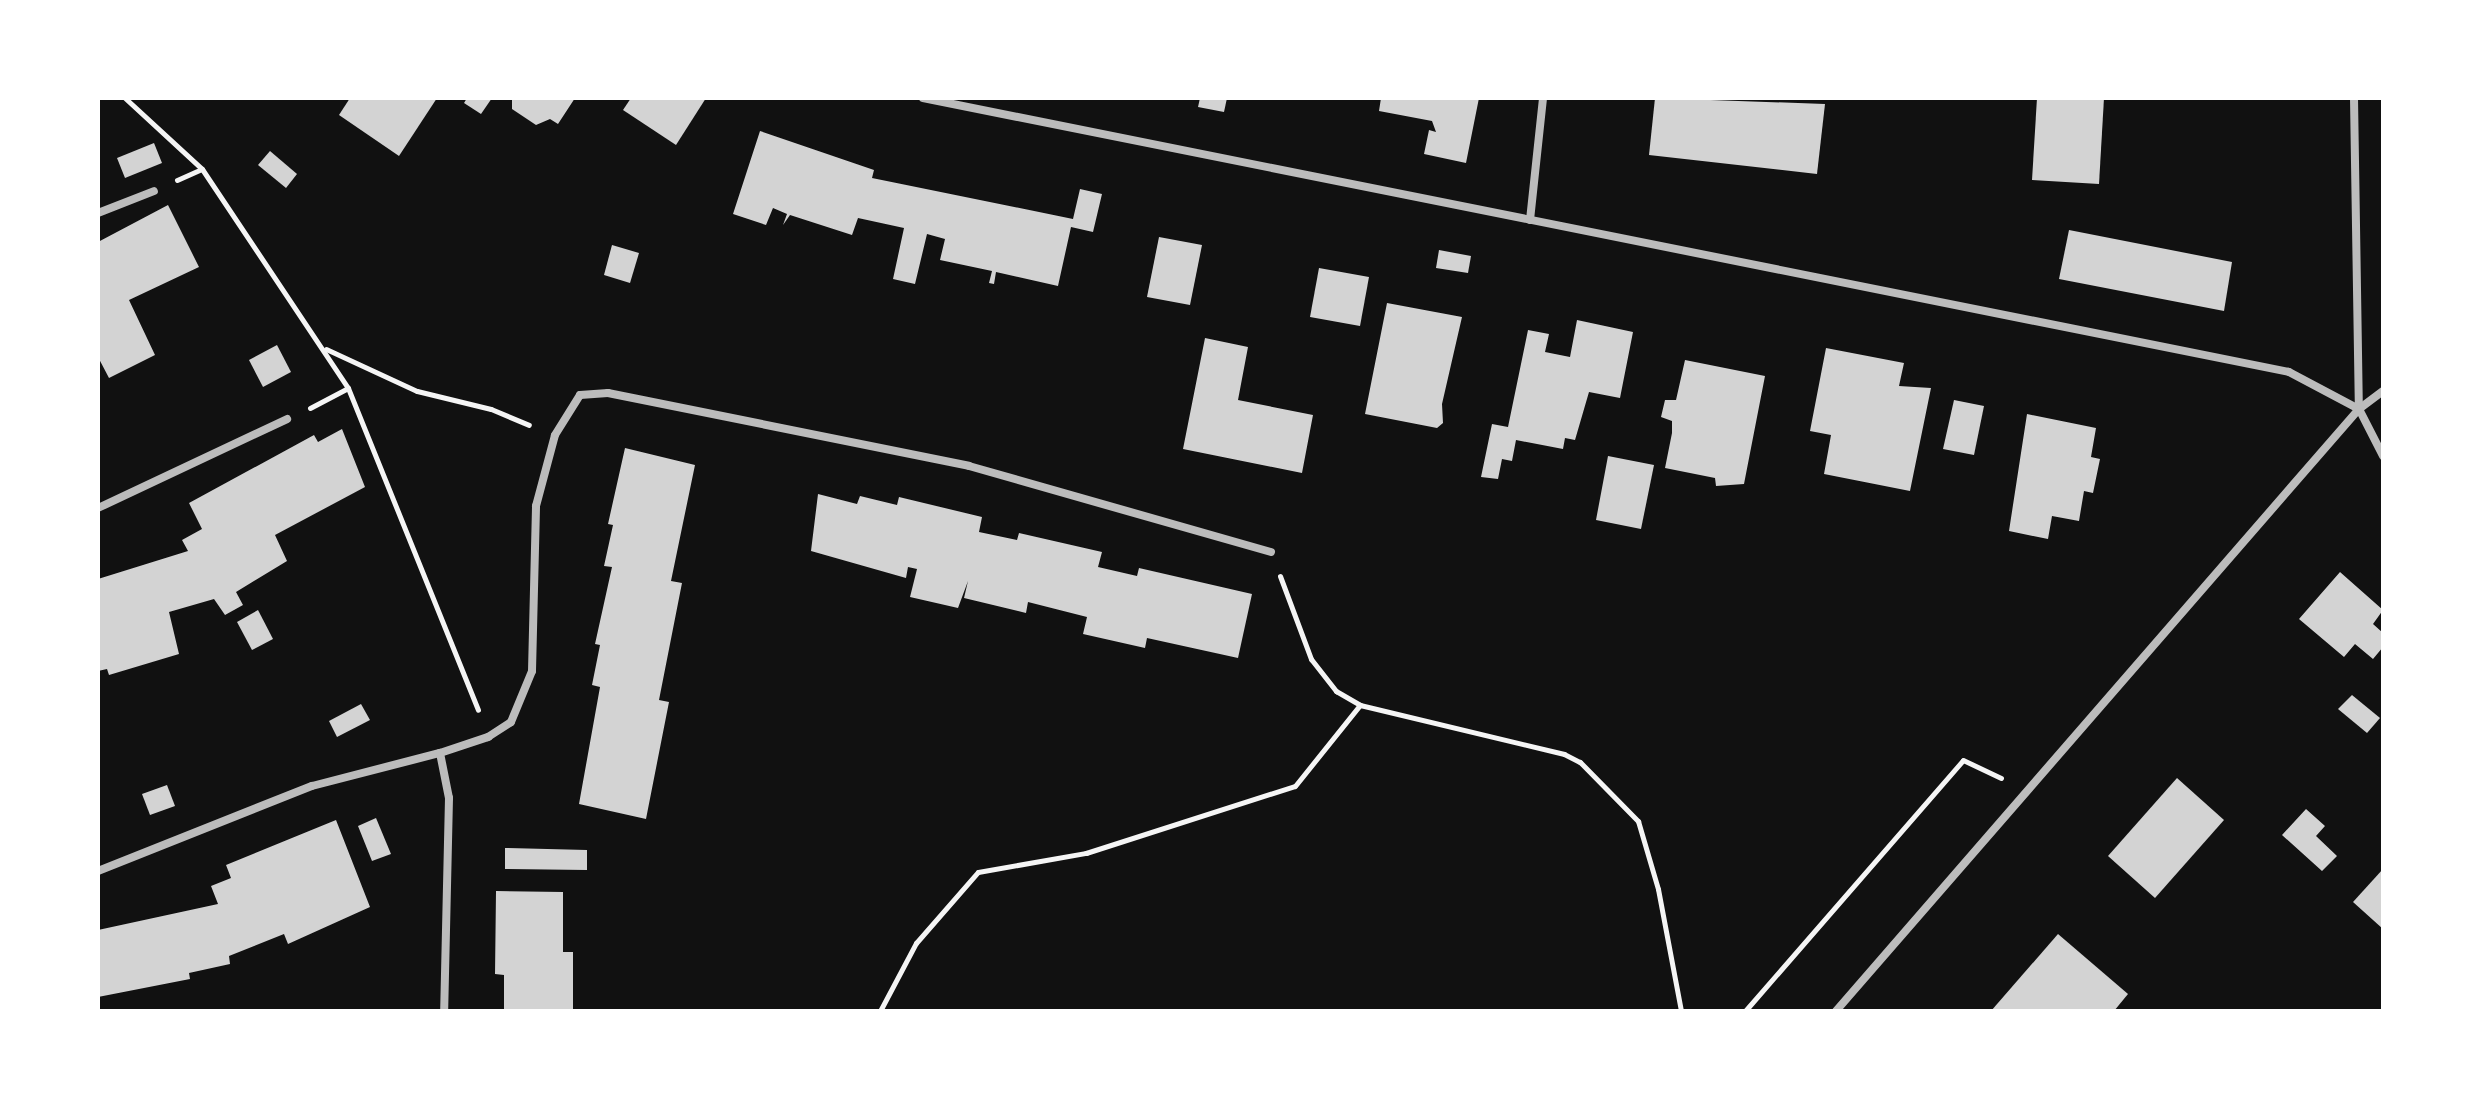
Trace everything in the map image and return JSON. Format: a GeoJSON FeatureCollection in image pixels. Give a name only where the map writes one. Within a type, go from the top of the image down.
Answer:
{"type":"FeatureCollection","features":[{"type":"Feature","properties":{"kind":"street"},"geometry":{"type":"LineString","coordinates":[[923,98],[2289,372],[2359,409]]}},
{"type":"Feature","properties":{"kind":"street"},"geometry":{"type":"LineString","coordinates":[[1530,220],[1543,98]]}},
{"type":"Feature","properties":{"kind":"street"},"geometry":{"type":"LineString","coordinates":[[2354,98],[2359,409],[2383,456]]}},
{"type":"Feature","properties":{"kind":"street"},"geometry":{"type":"LineString","coordinates":[[98,213],[154,191]]}},
{"type":"Feature","properties":{"kind":"street"},"geometry":{"type":"LineString","coordinates":[[1836,1011],[2359,409],[2383,391]]}},
{"type":"Feature","properties":{"kind":"street"},"geometry":{"type":"LineString","coordinates":[[98,871],[312,786],[440,753],[488,737],[511,722],[532,671],[536,506],[555,435],[580,395],[608,393],[969,466],[1271,552]]}},
{"type":"Feature","properties":{"kind":"street"},"geometry":{"type":"LineString","coordinates":[[98,508],[287,419]]}},
{"type":"Feature","properties":{"kind":"street"},"geometry":{"type":"LineString","coordinates":[[440,753],[449,798],[444,1011]]}},
{"type":"Feature","properties":{"kind":"path"},"geometry":{"type":"LineString","coordinates":[[125,98],[202,169],[325,348],[348,388],[488,737]]}},
{"type":"Feature","properties":{"kind":"path"},"geometry":{"type":"LineString","coordinates":[[325,348],[417,391],[491,409],[555,435]]}},
{"type":"Feature","properties":{"kind":"path"},"geometry":{"type":"LineString","coordinates":[[287,419],[348,388]]}},
{"type":"Feature","properties":{"kind":"path"},"geometry":{"type":"LineString","coordinates":[[1271,552],[1311,659],[1336,691],[1360,705],[1564,754],[1580,762],[1638,821],[1658,889],[1681,1011]]}},
{"type":"Feature","properties":{"kind":"path"},"geometry":{"type":"LineString","coordinates":[[880,1011],[916,943],[978,872],[1086,853],[1295,786],[1360,705]]}},
{"type":"Feature","properties":{"kind":"path"},"geometry":{"type":"LineString","coordinates":[[1745,1011],[1963,760],[2028,790]]}},
{"type":"Feature","properties":{"kind":"building"},"geometry":{"type":"Polygon","coordinates":[[[350,98],[437,98],[399,156],[339,115],[350,98]]]}},
{"type":"Feature","properties":{"kind":"building"},"geometry":{"type":"Polygon","coordinates":[[[467,98],[492,98],[481,114],[464,103],[467,98]]]}},
{"type":"Feature","properties":{"kind":"building"},"geometry":{"type":"Polygon","coordinates":[[[512,98],[575,98],[558,124],[550,119],[536,125],[512,109],[512,98]]]}},
{"type":"Feature","properties":{"kind":"building"},"geometry":{"type":"Polygon","coordinates":[[[631,98],[706,98],[676,145],[623,110],[631,98]]]}},
{"type":"Feature","properties":{"kind":"building"},"geometry":{"type":"Polygon","coordinates":[[[1200,98],[1227,98],[1224,112],[1198,107],[1200,98]]]}},
{"type":"Feature","properties":{"kind":"building"},"geometry":{"type":"Polygon","coordinates":[[[1381,98],[1479,98],[1466,163],[1424,154],[1429,130],[1436,132],[1432,121],[1379,111],[1381,98]]]}},
{"type":"Feature","properties":{"kind":"building"},"geometry":{"type":"Polygon","coordinates":[[[1655,98],[1825,104],[1817,174],[1649,155],[1655,98]]]}},
{"type":"Feature","properties":{"kind":"building"},"geometry":{"type":"Polygon","coordinates":[[[2037,98],[2104,98],[2099,184],[2032,180],[2037,98]]]}},
{"type":"Feature","properties":{"kind":"building"},"geometry":{"type":"Polygon","coordinates":[[[760,131],[874,170],[872,178],[1073,219],[1080,189],[1102,194],[1093,232],[1071,227],[1058,286],[996,272],[994,284],[989,283],[992,271],[940,260],[945,239],[927,234],[915,284],[893,279],[904,228],[858,218],[852,235],[790,215],[783,225],[787,214],[773,208],[766,225],[733,214],[760,131]]]}},
{"type":"Feature","properties":{"kind":"building"},"geometry":{"type":"Polygon","coordinates":[[[154,143],[162,163],[125,178],[117,158],[154,143]]]}},
{"type":"Feature","properties":{"kind":"building"},"geometry":{"type":"Polygon","coordinates":[[[270,151],[297,174],[286,188],[258,165],[270,151]]]}},
{"type":"Feature","properties":{"kind":"building"},"geometry":{"type":"Polygon","coordinates":[[[168,205],[199,267],[129,300],[155,355],[109,378],[98,357],[98,242],[168,205]]]}},
{"type":"Feature","properties":{"kind":"building"},"geometry":{"type":"Polygon","coordinates":[[[2069,230],[2232,262],[2224,311],[2059,279],[2069,230]]]}},
{"type":"Feature","properties":{"kind":"building"},"geometry":{"type":"Polygon","coordinates":[[[1159,237],[1202,245],[1190,305],[1147,297],[1159,237]]]}},
{"type":"Feature","properties":{"kind":"building"},"geometry":{"type":"Polygon","coordinates":[[[612,245],[639,253],[630,283],[604,275],[612,245]]]}},
{"type":"Feature","properties":{"kind":"building"},"geometry":{"type":"Polygon","coordinates":[[[1439,250],[1471,256],[1468,273],[1436,268],[1439,250]]]}},
{"type":"Feature","properties":{"kind":"building"},"geometry":{"type":"Polygon","coordinates":[[[1319,268],[1369,277],[1360,326],[1310,317],[1319,268]]]}},
{"type":"Feature","properties":{"kind":"building"},"geometry":{"type":"Polygon","coordinates":[[[1387,303],[1462,317],[1442,404],[1443,423],[1437,428],[1365,414],[1387,303]]]}},
{"type":"Feature","properties":{"kind":"building"},"geometry":{"type":"Polygon","coordinates":[[[1577,320],[1633,332],[1620,398],[1589,392],[1575,440],[1565,438],[1563,449],[1516,440],[1512,461],[1502,459],[1498,479],[1481,477],[1492,424],[1508,427],[1528,330],[1549,334],[1545,352],[1570,357],[1577,320]]]}},
{"type":"Feature","properties":{"kind":"building"},"geometry":{"type":"Polygon","coordinates":[[[1205,338],[1248,347],[1238,400],[1313,415],[1302,473],[1183,449],[1205,338]]]}},
{"type":"Feature","properties":{"kind":"building"},"geometry":{"type":"Polygon","coordinates":[[[277,345],[291,372],[263,387],[249,360],[277,345]]]}},
{"type":"Feature","properties":{"kind":"building"},"geometry":{"type":"Polygon","coordinates":[[[1826,348],[1904,363],[1899,386],[1931,388],[1910,491],[1824,474],[1831,435],[1810,431],[1826,348]]]}},
{"type":"Feature","properties":{"kind":"building"},"geometry":{"type":"Polygon","coordinates":[[[1685,360],[1765,376],[1744,484],[1716,486],[1715,478],[1665,468],[1672,421],[1661,417],[1665,400],[1676,400],[1685,360]]]}},
{"type":"Feature","properties":{"kind":"building"},"geometry":{"type":"Polygon","coordinates":[[[1954,400],[1984,406],[1974,455],[1943,449],[1954,400]]]}},
{"type":"Feature","properties":{"kind":"building"},"geometry":{"type":"Polygon","coordinates":[[[2027,414],[2096,428],[2091,457],[2100,459],[2093,493],[2084,491],[2079,521],[2052,516],[2048,539],[2009,531],[2027,414]]]}},
{"type":"Feature","properties":{"kind":"building"},"geometry":{"type":"Polygon","coordinates":[[[342,429],[365,487],[275,535],[287,561],[236,592],[243,605],[225,615],[214,599],[169,612],[179,654],[109,675],[107,669],[98,671],[98,579],[188,551],[182,540],[202,529],[189,503],[314,435],[318,442],[342,429]]]}},
{"type":"Feature","properties":{"kind":"building"},"geometry":{"type":"Polygon","coordinates":[[[625,448],[695,465],[671,581],[682,583],[659,700],[669,702],[646,819],[579,804],[600,687],[592,685],[600,645],[595,644],[612,567],[604,566],[613,525],[608,524],[625,448]]]}},
{"type":"Feature","properties":{"kind":"building"},"geometry":{"type":"Polygon","coordinates":[[[1608,456],[1654,465],[1641,529],[1596,520],[1608,456]]]}},
{"type":"Feature","properties":{"kind":"building"},"geometry":{"type":"Polygon","coordinates":[[[818,494],[857,504],[860,496],[897,505],[899,497],[982,517],[979,532],[1017,540],[1019,533],[1102,552],[1098,567],[1137,576],[1139,568],[1252,594],[1238,658],[1147,638],[1145,648],[1083,634],[1087,617],[1028,602],[1026,613],[964,598],[968,581],[958,608],[910,597],[917,569],[908,567],[906,578],[811,551],[818,494]]]}},
{"type":"Feature","properties":{"kind":"building"},"geometry":{"type":"Polygon","coordinates":[[[2340,572],[2383,610],[2373,624],[2383,633],[2383,647],[2373,659],[2355,644],[2344,657],[2299,619],[2340,572]]]}},
{"type":"Feature","properties":{"kind":"building"},"geometry":{"type":"Polygon","coordinates":[[[258,610],[273,639],[252,650],[237,622],[258,610]]]}},
{"type":"Feature","properties":{"kind":"building"},"geometry":{"type":"Polygon","coordinates":[[[2352,695],[2380,718],[2367,733],[2338,709],[2352,695]]]}},
{"type":"Feature","properties":{"kind":"building"},"geometry":{"type":"Polygon","coordinates":[[[361,704],[370,720],[337,737],[329,721],[361,704]]]}},
{"type":"Feature","properties":{"kind":"building"},"geometry":{"type":"Polygon","coordinates":[[[2177,778],[2224,820],[2155,898],[2108,856],[2177,778]]]}},
{"type":"Feature","properties":{"kind":"building"},"geometry":{"type":"Polygon","coordinates":[[[167,785],[175,806],[150,815],[142,794],[167,785]]]}},
{"type":"Feature","properties":{"kind":"building"},"geometry":{"type":"Polygon","coordinates":[[[2306,809],[2325,826],[2316,836],[2337,856],[2322,871],[2282,835],[2306,809]]]}},
{"type":"Feature","properties":{"kind":"building"},"geometry":{"type":"Polygon","coordinates":[[[376,818],[391,854],[372,861],[358,826],[376,818]]]}},
{"type":"Feature","properties":{"kind":"building"},"geometry":{"type":"Polygon","coordinates":[[[336,820],[370,907],[288,944],[284,934],[229,956],[230,964],[189,973],[190,979],[98,997],[98,930],[218,904],[211,886],[231,878],[226,865],[336,820]]]}},
{"type":"Feature","properties":{"kind":"building"},"geometry":{"type":"Polygon","coordinates":[[[505,848],[587,850],[587,870],[505,869],[505,848]]]}},
{"type":"Feature","properties":{"kind":"building"},"geometry":{"type":"Polygon","coordinates":[[[2383,869],[2383,929],[2353,902],[2383,869]]]}},
{"type":"Feature","properties":{"kind":"building"},"geometry":{"type":"Polygon","coordinates":[[[496,891],[563,892],[563,952],[573,952],[573,1011],[504,1011],[504,975],[495,974],[496,891]]]}},
{"type":"Feature","properties":{"kind":"building"},"geometry":{"type":"Polygon","coordinates":[[[2058,934],[2128,994],[2114,1011],[1991,1011],[2058,934]]]}}]}
